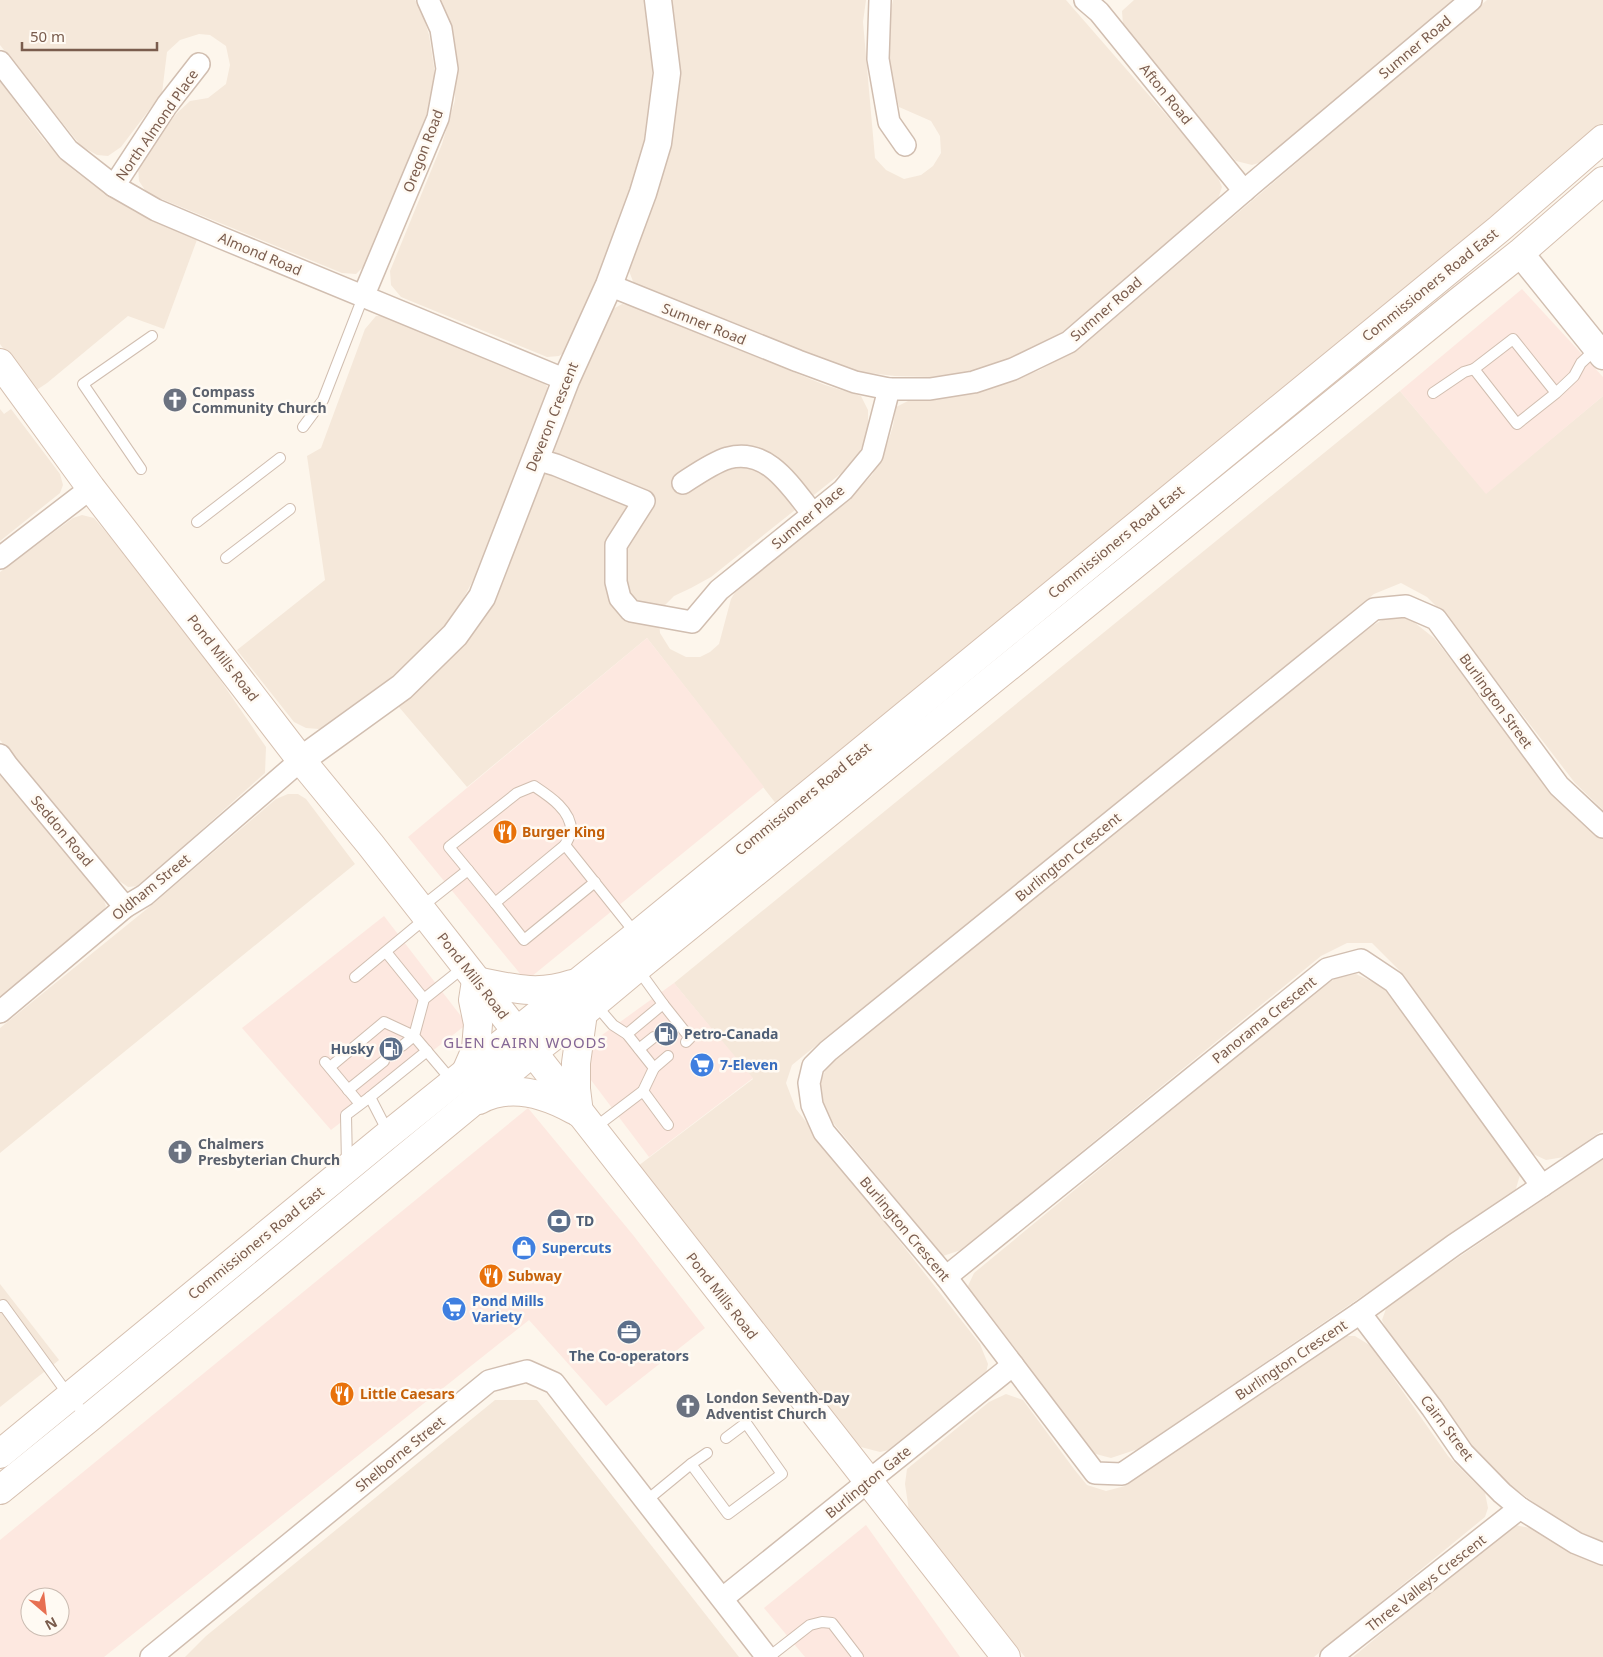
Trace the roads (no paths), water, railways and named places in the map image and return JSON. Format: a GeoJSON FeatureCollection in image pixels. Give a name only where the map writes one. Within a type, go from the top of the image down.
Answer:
{"type":"FeatureCollection","features":[{"type":"Feature","properties":{"kind":"main road","name":"Commissioners Road East"},"geometry":{"type":"LineString","coordinates":[[0,1490],[463,1109],[580,981],[1499,229],[1603,139]]}},
{"type":"Feature","properties":{"kind":"main road","name":"Commissioners Road East"},"geometry":{"type":"LineString","coordinates":[[0,1454],[460,1077],[589,1009],[1441,315],[1520,253],[1603,181]]}},
{"type":"Feature","properties":{"kind":"main road","name":"Pond Mills Road"},"geometry":{"type":"LineString","coordinates":[[0,363],[92,488],[301,760],[370,844],[867,1482],[1006,1657]]}},
{"type":"Feature","properties":{"kind":"main road"},"geometry":{"type":"LineString","coordinates":[[460,1077],[476,1049],[478,1024],[470,974],[531,991],[556,989],[580,981]]}},
{"type":"Feature","properties":{"kind":"main road"},"geometry":{"type":"LineString","coordinates":[[586,1121],[576,1090],[576,1063],[589,1009]]}},
{"type":"Feature","properties":{"kind":"main road"},"geometry":{"type":"LineString","coordinates":[[463,1109],[484,1097],[508,1091],[532,1092],[556,1100],[586,1121]]}},
{"type":"Feature","properties":{"kind":"street","name":"Oregon Road"},"geometry":{"type":"LineString","coordinates":[[363,298],[438,118],[447,69],[441,29],[428,0]]}},
{"type":"Feature","properties":{"kind":"street","name":"Deveron Crescent"},"geometry":{"type":"LineString","coordinates":[[301,760],[402,687],[455,635],[482,597],[566,380],[609,285],[643,193],[658,143],[667,73],[658,0]]}},
{"type":"Feature","properties":{"kind":"street"},"geometry":{"type":"LineString","coordinates":[[880,0],[878,59],[889,122],[905,145]]}},
{"type":"Feature","properties":{"kind":"street","name":"Sumner Road"},"geometry":{"type":"LineString","coordinates":[[609,285],[855,382],[889,389],[930,389],[974,382],[1013,369],[1069,342],[1244,191],[1471,0]]}},
{"type":"Feature","properties":{"kind":"street","name":"Afton Road"},"geometry":{"type":"LineString","coordinates":[[1099,4],[1244,191]]}},
{"type":"Feature","properties":{"kind":"street","name":"Almond Road"},"geometry":{"type":"LineString","coordinates":[[0,62],[68,150],[114,186],[156,210],[363,298],[566,380]]}},
{"type":"Feature","properties":{"kind":"street","name":"North Almond Place"},"geometry":{"type":"LineString","coordinates":[[114,186],[167,105],[199,64]]}},
{"type":"Feature","properties":{"kind":"street"},"geometry":{"type":"LineString","coordinates":[[1499,229],[1601,350]]}},
{"type":"Feature","properties":{"kind":"street","name":"Sumner Place"},"geometry":{"type":"LineString","coordinates":[[536,459],[556,465],[644,501],[616,544],[616,582],[620,598],[631,611],[692,622],[719,590],[843,490],[872,455],[889,389]]}},
{"type":"Feature","properties":{"kind":"street"},"geometry":{"type":"LineString","coordinates":[[683,483],[726,458],[755,457],[776,469],[813,514]]}},
{"type":"Feature","properties":{"kind":"street"},"geometry":{"type":"LineString","coordinates":[[0,558],[92,488]]}},
{"type":"Feature","properties":{"kind":"street","name":"Burlington Street"},"geometry":{"type":"LineString","coordinates":[[1374,609],[1406,606],[1436,619],[1559,786],[1603,827]]}},
{"type":"Feature","properties":{"kind":"street","name":"Burlington Crescent"},"geometry":{"type":"LineString","coordinates":[[1374,609],[828,1051],[813,1066],[809,1083],[812,1105],[824,1132],[946,1277],[1095,1473],[1122,1474],[1360,1313],[1454,1245],[1603,1145]]}},
{"type":"Feature","properties":{"kind":"street","name":"Seddon Road"},"geometry":{"type":"LineString","coordinates":[[0,755],[125,907]]}},
{"type":"Feature","properties":{"kind":"street","name":"Oldham Street"},"geometry":{"type":"LineString","coordinates":[[0,1012],[125,907],[145,895],[301,760]]}},
{"type":"Feature","properties":{"kind":"street","name":"Panorama Crescent"},"geometry":{"type":"LineString","coordinates":[[946,1277],[1327,969],[1361,960],[1394,982],[1542,1186]]}},
{"type":"Feature","properties":{"kind":"street","name":"Cairn Street"},"geometry":{"type":"LineString","coordinates":[[1360,1313],[1464,1453],[1502,1493],[1520,1508],[1576,1544],[1603,1554]]}},
{"type":"Feature","properties":{"kind":"street","name":"Burlington Gate"},"geometry":{"type":"LineString","coordinates":[[723,1598],[1013,1365]]}},
{"type":"Feature","properties":{"kind":"street","name":"Shelborne Street"},"geometry":{"type":"LineString","coordinates":[[151,1657],[489,1381],[527,1372],[554,1382],[768,1657]]}},
{"type":"Feature","properties":{"kind":"street","name":"Three Valleys Crescent"},"geometry":{"type":"LineString","coordinates":[[1331,1657],[1520,1508]]}},
{"type":"Feature","properties":{"kind":"lane"},"geometry":{"type":"LineString","coordinates":[[303,427],[323,400],[363,298]]}},
{"type":"Feature","properties":{"kind":"lane"},"geometry":{"type":"LineString","coordinates":[[141,469],[83,384],[152,336]]}},
{"type":"Feature","properties":{"kind":"lane"},"geometry":{"type":"LineString","coordinates":[[1433,393],[1464,372],[1474,369],[1513,339],[1556,394]]}},
{"type":"Feature","properties":{"kind":"lane"},"geometry":{"type":"LineString","coordinates":[[1474,369],[1518,424],[1556,394],[1574,376],[1581,363],[1601,350]]}},
{"type":"Feature","properties":{"kind":"lane"},"geometry":{"type":"LineString","coordinates":[[197,522],[280,458]]}},
{"type":"Feature","properties":{"kind":"lane"},"geometry":{"type":"LineString","coordinates":[[226,558],[290,509]]}},
{"type":"Feature","properties":{"kind":"lane"},"geometry":{"type":"LineString","coordinates":[[495,903],[565,845],[571,831],[567,816],[552,798],[534,786],[517,794],[449,847],[524,940],[595,882]]}},
{"type":"Feature","properties":{"kind":"lane"},"geometry":{"type":"LineString","coordinates":[[565,845],[637,935]]}},
{"type":"Feature","properties":{"kind":"lane"},"geometry":{"type":"LineString","coordinates":[[355,977],[386,952],[468,870]]}},
{"type":"Feature","properties":{"kind":"lane"},"geometry":{"type":"LineString","coordinates":[[386,952],[424,999]]}},
{"type":"Feature","properties":{"kind":"lane"},"geometry":{"type":"LineString","coordinates":[[637,968],[663,1004],[673,1022],[690,1038],[686,1042]]}},
{"type":"Feature","properties":{"kind":"lane"},"geometry":{"type":"LineString","coordinates":[[402,1046],[414,1036],[424,999],[470,974]]}},
{"type":"Feature","properties":{"kind":"lane"},"geometry":{"type":"LineString","coordinates":[[627,1034],[663,1004]]}},
{"type":"Feature","properties":{"kind":"lane"},"geometry":{"type":"LineString","coordinates":[[589,1009],[627,1034],[654,1068]]}},
{"type":"Feature","properties":{"kind":"lane"},"geometry":{"type":"LineString","coordinates":[[360,1104],[327,1065],[384,1022],[414,1036],[426,1051],[460,1077]]}},
{"type":"Feature","properties":{"kind":"lane"},"geometry":{"type":"LineString","coordinates":[[639,1049],[654,1037]]}},
{"type":"Feature","properties":{"kind":"lane"},"geometry":{"type":"LineString","coordinates":[[347,1169],[346,1115],[426,1051]]}},
{"type":"Feature","properties":{"kind":"lane"},"geometry":{"type":"LineString","coordinates":[[586,1121],[643,1091],[654,1068],[668,1056]]}},
{"type":"Feature","properties":{"kind":"lane"},"geometry":{"type":"LineString","coordinates":[[348,1090],[384,1060]]}},
{"type":"Feature","properties":{"kind":"lane"},"geometry":{"type":"LineString","coordinates":[[643,1091],[668,1125]]}},
{"type":"Feature","properties":{"kind":"lane"},"geometry":{"type":"LineString","coordinates":[[370,1096],[389,1134]]}},
{"type":"Feature","properties":{"kind":"lane"},"geometry":{"type":"LineString","coordinates":[[0,1307],[3,1305],[70,1397],[89,1418]]}},
{"type":"Feature","properties":{"kind":"lane"},"geometry":{"type":"LineString","coordinates":[[691,1464],[728,1514],[782,1474],[746,1423],[726,1438]]}},
{"type":"Feature","properties":{"kind":"lane"},"geometry":{"type":"LineString","coordinates":[[646,1500],[707,1452]]}},
{"type":"Feature","properties":{"kind":"lane"},"geometry":{"type":"LineString","coordinates":[[768,1657],[810,1625],[822,1622],[832,1624],[858,1657]]}},
{"type":"Feature","properties":{"kind":"place","name":"Compass Community Church"},"geometry":{"type":"Point","coordinates":[175,400]}},
{"type":"Feature","properties":{"kind":"place","name":"Burger King"},"geometry":{"type":"Point","coordinates":[505,832]}},
{"type":"Feature","properties":{"kind":"place","name":"Petro-Canada"},"geometry":{"type":"Point","coordinates":[666,1034]}},
{"type":"Feature","properties":{"kind":"place","name":"Husky"},"geometry":{"type":"Point","coordinates":[391,1049]}},
{"type":"Feature","properties":{"kind":"place","name":"7-Eleven"},"geometry":{"type":"Point","coordinates":[702,1065]}},
{"type":"Feature","properties":{"kind":"place","name":"Chalmers Presbyterian Church"},"geometry":{"type":"Point","coordinates":[180,1152]}},
{"type":"Feature","properties":{"kind":"place","name":"TD"},"geometry":{"type":"Point","coordinates":[559,1221]}},
{"type":"Feature","properties":{"kind":"place","name":"Supercuts"},"geometry":{"type":"Point","coordinates":[524,1248]}},
{"type":"Feature","properties":{"kind":"place","name":"Subway"},"geometry":{"type":"Point","coordinates":[491,1276]}},
{"type":"Feature","properties":{"kind":"place","name":"Pond Mills Variety"},"geometry":{"type":"Point","coordinates":[454,1309]}},
{"type":"Feature","properties":{"kind":"place","name":"The Co-operators"},"geometry":{"type":"Point","coordinates":[629,1332]}},
{"type":"Feature","properties":{"kind":"place","name":"Little Caesars"},"geometry":{"type":"Point","coordinates":[342,1394]}},
{"type":"Feature","properties":{"kind":"place","name":"London Seventh-Day Adventist Church"},"geometry":{"type":"Point","coordinates":[688,1406]}},
{"type":"Feature","properties":{"kind":"district","name":"GLEN CAIRN WOODS"},"geometry":{"type":"Point","coordinates":[525,1043]}}]}
